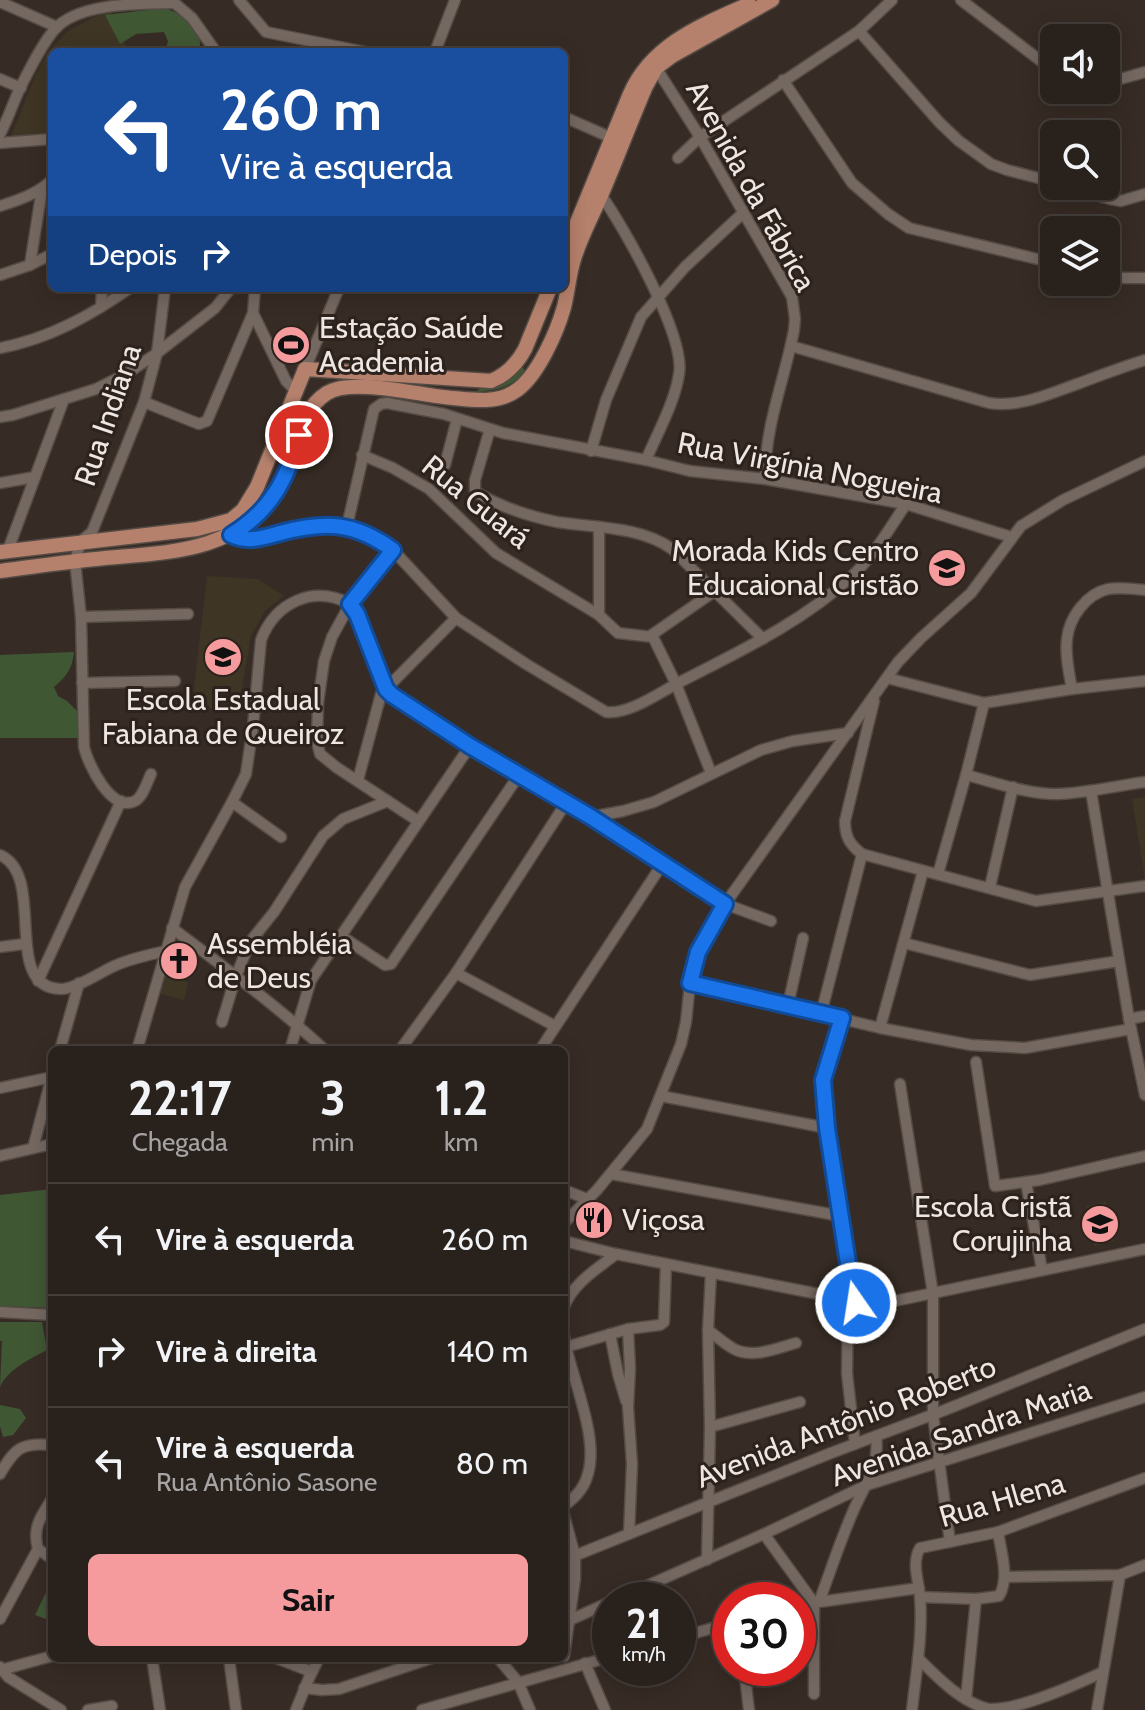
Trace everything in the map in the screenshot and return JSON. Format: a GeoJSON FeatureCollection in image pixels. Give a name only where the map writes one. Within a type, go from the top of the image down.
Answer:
{"type":"FeatureCollection","features":[{"type":"Feature","properties":{"kind":"main road"},"geometry":{"type":"LineString","coordinates":[[568,244],[635,82],[665,48],[757,0]]}},
{"type":"Feature","properties":{"kind":"main road"},"geometry":{"type":"LineString","coordinates":[[568,289],[574,260],[653,64],[772,0]]}},
{"type":"Feature","properties":{"kind":"main road"},"geometry":{"type":"LineString","coordinates":[[525,349],[548,292]]}},
{"type":"Feature","properties":{"kind":"main road"},"geometry":{"type":"LineString","coordinates":[[0,571],[78,551],[197,529],[246,526],[277,491],[292,462],[302,423],[321,398],[336,389],[351,387],[493,400],[510,395],[533,374],[551,340],[567,292]]}},
{"type":"Feature","properties":{"kind":"main road"},"geometry":{"type":"LineString","coordinates":[[225,529],[243,510],[263,474],[305,371],[491,381],[515,365],[542,326],[552,330],[551,340]]}},
{"type":"Feature","properties":{"kind":"main road"},"geometry":{"type":"LineString","coordinates":[[321,370],[326,380],[321,398]]}},
{"type":"Feature","properties":{"kind":"main road"},"geometry":{"type":"LineString","coordinates":[[296,391],[308,397],[321,398]]}},
{"type":"Feature","properties":{"kind":"main road"},"geometry":{"type":"LineString","coordinates":[[4,551],[78,551]]}},
{"type":"Feature","properties":{"kind":"street"},"geometry":{"type":"LineString","coordinates":[[239,0],[266,32],[345,48]]}},
{"type":"Feature","properties":{"kind":"street"},"geometry":{"type":"LineString","coordinates":[[437,48],[455,0]]}},
{"type":"Feature","properties":{"kind":"street"},"geometry":{"type":"LineString","coordinates":[[678,158],[700,137],[859,31],[892,0]]}},
{"type":"Feature","properties":{"kind":"street"},"geometry":{"type":"LineString","coordinates":[[961,0],[1040,60]]}},
{"type":"Feature","properties":{"kind":"street"},"geometry":{"type":"LineString","coordinates":[[0,134],[40,52],[57,27],[79,14],[111,5],[173,1],[202,30],[213,48]]}},
{"type":"Feature","properties":{"kind":"street"},"geometry":{"type":"LineString","coordinates":[[0,2],[57,27]]}},
{"type":"Feature","properties":{"kind":"street"},"geometry":{"type":"LineString","coordinates":[[859,31],[959,141],[991,164],[1040,178]]}},
{"type":"Feature","properties":{"kind":"street","name":"Avenida da Fábrica"},"geometry":{"type":"LineString","coordinates":[[653,64],[700,137],[792,297],[795,319],[791,346],[771,419],[765,479]]}},
{"type":"Feature","properties":{"kind":"street"},"geometry":{"type":"LineString","coordinates":[[1120,79],[1145,72]]}},
{"type":"Feature","properties":{"kind":"street"},"geometry":{"type":"LineString","coordinates":[[0,79],[21,88]]}},
{"type":"Feature","properties":{"kind":"street"},"geometry":{"type":"LineString","coordinates":[[783,80],[852,183],[888,214],[909,228],[1040,260]]}},
{"type":"Feature","properties":{"kind":"street"},"geometry":{"type":"LineString","coordinates":[[568,119],[612,138]]}},
{"type":"Feature","properties":{"kind":"street"},"geometry":{"type":"LineString","coordinates":[[0,143],[48,139]]}},
{"type":"Feature","properties":{"kind":"street"},"geometry":{"type":"LineString","coordinates":[[0,206],[48,184]]}},
{"type":"Feature","properties":{"kind":"street"},"geometry":{"type":"LineString","coordinates":[[30,265],[42,189]]}},
{"type":"Feature","properties":{"kind":"street"},"geometry":{"type":"LineString","coordinates":[[1116,200],[1145,194]]}},
{"type":"Feature","properties":{"kind":"street"},"geometry":{"type":"LineString","coordinates":[[601,195],[631,243],[673,334],[679,357],[680,371],[675,391],[646,460]]}},
{"type":"Feature","properties":{"kind":"street"},"geometry":{"type":"LineString","coordinates":[[591,451],[606,400],[641,317],[685,267],[743,213]]}},
{"type":"Feature","properties":{"kind":"street"},"geometry":{"type":"LineString","coordinates":[[0,275],[48,256]]}},
{"type":"Feature","properties":{"kind":"street"},"geometry":{"type":"LineString","coordinates":[[1120,277],[1145,278]]}},
{"type":"Feature","properties":{"kind":"street"},"geometry":{"type":"LineString","coordinates":[[101,307],[102,292]]}},
{"type":"Feature","properties":{"kind":"street"},"geometry":{"type":"LineString","coordinates":[[0,348],[54,332],[124,292]]}},
{"type":"Feature","properties":{"kind":"street","name":"Rua Indiana"},"geometry":{"type":"LineString","coordinates":[[78,551],[92,532],[144,402],[157,353],[165,292]]}},
{"type":"Feature","properties":{"kind":"street"},"geometry":{"type":"LineString","coordinates":[[0,417],[96,389],[128,373],[215,308],[228,292]]}},
{"type":"Feature","properties":{"kind":"street"},"geometry":{"type":"LineString","coordinates":[[144,402],[199,424],[207,421],[253,313],[255,292]]}},
{"type":"Feature","properties":{"kind":"street"},"geometry":{"type":"LineString","coordinates":[[278,363],[291,371],[305,371],[337,292]]}},
{"type":"Feature","properties":{"kind":"street"},"geometry":{"type":"LineString","coordinates":[[253,313],[286,381],[296,391]]}},
{"type":"Feature","properties":{"kind":"street"},"geometry":{"type":"LineString","coordinates":[[791,346],[1001,405],[1055,392],[1145,360]]}},
{"type":"Feature","properties":{"kind":"street"},"geometry":{"type":"LineString","coordinates":[[444,414],[447,397]]}},
{"type":"Feature","properties":{"kind":"street"},"geometry":{"type":"LineString","coordinates":[[4,551],[64,399]]}},
{"type":"Feature","properties":{"kind":"street","name":"Rua Virgínia Nogueira"},"geometry":{"type":"LineString","coordinates":[[362,455],[374,409],[387,403],[444,414],[490,429],[690,471],[765,479],[906,504],[1011,537]]}},
{"type":"Feature","properties":{"kind":"street"},"geometry":{"type":"LineString","coordinates":[[445,465],[457,419]]}},
{"type":"Feature","properties":{"kind":"street"},"geometry":{"type":"LineString","coordinates":[[490,429],[475,480],[475,492],[507,509],[527,515],[659,540],[672,549],[763,639]]}},
{"type":"Feature","properties":{"kind":"street"},"geometry":{"type":"LineString","coordinates":[[347,526],[362,455]]}},
{"type":"Feature","properties":{"kind":"street","name":"Rua Guará"},"geometry":{"type":"LineString","coordinates":[[362,455],[401,472],[429,489],[496,553],[599,615],[618,633],[652,637]]}},
{"type":"Feature","properties":{"kind":"street"},"geometry":{"type":"LineString","coordinates":[[568,1219],[643,1136],[684,1034],[690,983],[698,952],[725,904],[898,662],[976,587],[1021,526],[1090,486],[1145,461]]}},
{"type":"Feature","properties":{"kind":"street"},"geometry":{"type":"LineString","coordinates":[[0,483],[35,477]]}},
{"type":"Feature","properties":{"kind":"street"},"geometry":{"type":"LineString","coordinates":[[225,529],[245,540],[320,525],[347,526],[379,540],[393,550],[456,618],[606,712],[622,711],[763,639],[831,595],[877,547],[906,504]]}},
{"type":"Feature","properties":{"kind":"street"},"geometry":{"type":"LineString","coordinates":[[599,527],[599,615]]}},
{"type":"Feature","properties":{"kind":"street"},"geometry":{"type":"LineString","coordinates":[[393,550],[350,604],[332,637],[324,661],[316,732],[320,754],[418,821]]}},
{"type":"Feature","properties":{"kind":"street"},"geometry":{"type":"LineString","coordinates":[[78,551],[87,762],[107,793],[121,801],[137,800],[151,774]]}},
{"type":"Feature","properties":{"kind":"street"},"geometry":{"type":"LineString","coordinates":[[1072,689],[1066,641],[1081,606],[1103,590],[1145,590]]}},
{"type":"Feature","properties":{"kind":"street"},"geometry":{"type":"LineString","coordinates":[[711,773],[676,684],[652,637],[715,591]]}},
{"type":"Feature","properties":{"kind":"street"},"geometry":{"type":"LineString","coordinates":[[139,1046],[185,887],[246,774],[261,640],[265,628],[277,613],[297,600],[322,596],[350,604],[357,614],[386,689],[422,716],[591,817],[725,904],[771,921]]}},
{"type":"Feature","properties":{"kind":"street"},"geometry":{"type":"LineString","coordinates":[[81,617],[188,614]]}},
{"type":"Feature","properties":{"kind":"street"},"geometry":{"type":"LineString","coordinates":[[358,780],[378,701],[456,618]]}},
{"type":"Feature","properties":{"kind":"street"},"geometry":{"type":"LineString","coordinates":[[887,678],[984,703],[1145,681]]}},
{"type":"Feature","properties":{"kind":"street"},"geometry":{"type":"LineString","coordinates":[[82,683],[175,681]]}},
{"type":"Feature","properties":{"kind":"street"},"geometry":{"type":"LineString","coordinates":[[875,697],[845,821],[847,839],[853,848],[862,854],[1036,901],[1145,886]]}},
{"type":"Feature","properties":{"kind":"street"},"geometry":{"type":"LineString","coordinates":[[938,874],[984,703]]}},
{"type":"Feature","properties":{"kind":"street"},"geometry":{"type":"LineString","coordinates":[[591,817],[654,802],[778,744],[848,733]]}},
{"type":"Feature","properties":{"kind":"street"},"geometry":{"type":"LineString","coordinates":[[291,1046],[311,980],[470,746]]}},
{"type":"Feature","properties":{"kind":"street"},"geometry":{"type":"LineString","coordinates":[[341,936],[385,965],[392,962],[519,775]]}},
{"type":"Feature","properties":{"kind":"street"},"geometry":{"type":"LineString","coordinates":[[966,775],[1049,794],[1145,782]]}},
{"type":"Feature","properties":{"kind":"street"},"geometry":{"type":"LineString","coordinates":[[990,887],[1013,787]]}},
{"type":"Feature","properties":{"kind":"street"},"geometry":{"type":"LineString","coordinates":[[1091,791],[1145,1095]]}},
{"type":"Feature","properties":{"kind":"street"},"geometry":{"type":"LineString","coordinates":[[38,981],[121,801]]}},
{"type":"Feature","properties":{"kind":"street"},"geometry":{"type":"LineString","coordinates":[[222,1022],[250,942],[274,912],[323,836],[343,819],[388,801]]}},
{"type":"Feature","properties":{"kind":"street"},"geometry":{"type":"LineString","coordinates":[[232,802],[281,837]]}},
{"type":"Feature","properties":{"kind":"street"},"geometry":{"type":"LineString","coordinates":[[403,1046],[456,973],[566,803]]}},
{"type":"Feature","properties":{"kind":"street"},"geometry":{"type":"LineString","coordinates":[[821,1014],[862,854]]}},
{"type":"Feature","properties":{"kind":"street"},"geometry":{"type":"LineString","coordinates":[[0,855],[15,866],[22,889],[24,944],[38,981],[61,989],[130,960],[166,951]]}},
{"type":"Feature","properties":{"kind":"street"},"geometry":{"type":"LineString","coordinates":[[542,1046],[663,863]]}},
{"type":"Feature","properties":{"kind":"street"},"geometry":{"type":"LineString","coordinates":[[880,1028],[923,871]]}},
{"type":"Feature","properties":{"kind":"street"},"geometry":{"type":"LineString","coordinates":[[172,928],[297,1024],[321,1046]]}},
{"type":"Feature","properties":{"kind":"street"},"geometry":{"type":"LineString","coordinates":[[788,1005],[803,938]]}},
{"type":"Feature","properties":{"kind":"street"},"geometry":{"type":"LineString","coordinates":[[904,943],[1030,975],[1119,961]]}},
{"type":"Feature","properties":{"kind":"street"},"geometry":{"type":"LineString","coordinates":[[0,947],[24,944]]}},
{"type":"Feature","properties":{"kind":"street"},"geometry":{"type":"LineString","coordinates":[[456,973],[555,1026]]}},
{"type":"Feature","properties":{"kind":"street"},"geometry":{"type":"LineString","coordinates":[[61,1046],[79,983]]}},
{"type":"Feature","properties":{"kind":"street"},"geometry":{"type":"LineString","coordinates":[[690,983],[880,1028],[949,1042],[1008,1048],[1040,1047],[1130,1024],[1145,1016]]}},
{"type":"Feature","properties":{"kind":"street"},"geometry":{"type":"LineString","coordinates":[[842,1018],[823,1080],[827,1128],[852,1289],[847,1373],[855,1444]]}},
{"type":"Feature","properties":{"kind":"street"},"geometry":{"type":"LineString","coordinates":[[976,1062],[995,1186],[1145,1156]]}},
{"type":"Feature","properties":{"kind":"street"},"geometry":{"type":"LineString","coordinates":[[0,1088],[48,1078]]}},
{"type":"Feature","properties":{"kind":"street"},"geometry":{"type":"LineString","coordinates":[[900,1084],[933,1294],[933,1415],[950,1542]]}},
{"type":"Feature","properties":{"kind":"street"},"geometry":{"type":"LineString","coordinates":[[33,1148],[48,1092]]}},
{"type":"Feature","properties":{"kind":"street"},"geometry":{"type":"LineString","coordinates":[[661,1096],[827,1128]]}},
{"type":"Feature","properties":{"kind":"street"},"geometry":{"type":"LineString","coordinates":[[0,1156],[48,1145]]}},
{"type":"Feature","properties":{"kind":"street"},"geometry":{"type":"LineString","coordinates":[[611,1174],[841,1216]]}},
{"type":"Feature","properties":{"kind":"street"},"geometry":{"type":"LineString","coordinates":[[1026,1182],[1042,1270]]}},
{"type":"Feature","properties":{"kind":"street"},"geometry":{"type":"LineString","coordinates":[[568,1192],[587,1199]]}},
{"type":"Feature","properties":{"kind":"street"},"geometry":{"type":"LineString","coordinates":[[568,1242],[852,1302],[876,1304],[1145,1249]]}},
{"type":"Feature","properties":{"kind":"street"},"geometry":{"type":"LineString","coordinates":[[568,1299],[579,1284],[616,1254]]}},
{"type":"Feature","properties":{"kind":"street"},"geometry":{"type":"LineString","coordinates":[[568,1341],[664,1322],[666,1264]]}},
{"type":"Feature","properties":{"kind":"street"},"geometry":{"type":"LineString","coordinates":[[707,1560],[711,1273]]}},
{"type":"Feature","properties":{"kind":"street"},"geometry":{"type":"LineString","coordinates":[[0,1312],[48,1315]]}},
{"type":"Feature","properties":{"kind":"street"},"geometry":{"type":"LineString","coordinates":[[628,1329],[632,1464],[629,1534]]}},
{"type":"Feature","properties":{"kind":"street","name":"Avenida Antônio Roberto"},"geometry":{"type":"LineString","coordinates":[[570,1558],[1145,1329]]}},
{"type":"Feature","properties":{"kind":"street"},"geometry":{"type":"LineString","coordinates":[[708,1330],[742,1352],[763,1352],[796,1343]]}},
{"type":"Feature","properties":{"kind":"street"},"geometry":{"type":"LineString","coordinates":[[610,1334],[628,1407]]}},
{"type":"Feature","properties":{"kind":"street"},"geometry":{"type":"LineString","coordinates":[[568,1353],[586,1420],[590,1465],[583,1486],[568,1503]]}},
{"type":"Feature","properties":{"kind":"street","name":"Avenida Sandra Maria"},"geometry":{"type":"LineString","coordinates":[[657,1582],[867,1485],[1145,1397]]}},
{"type":"Feature","properties":{"kind":"street"},"geometry":{"type":"LineString","coordinates":[[710,1427],[800,1402]]}},
{"type":"Feature","properties":{"kind":"street"},"geometry":{"type":"LineString","coordinates":[[814,1694],[817,1602],[855,1506],[867,1485],[878,1449],[876,1436]]}},
{"type":"Feature","properties":{"kind":"street"},"geometry":{"type":"LineString","coordinates":[[0,1474],[15,1451],[22,1446],[48,1445]]}},
{"type":"Feature","properties":{"kind":"street","name":"Rua Hlena"},"geometry":{"type":"LineString","coordinates":[[920,1593],[915,1562],[923,1546],[998,1532],[1145,1478]]}},
{"type":"Feature","properties":{"kind":"street"},"geometry":{"type":"LineString","coordinates":[[0,1619],[38,1549],[37,1525],[48,1506]]}},
{"type":"Feature","properties":{"kind":"street"},"geometry":{"type":"LineString","coordinates":[[817,1602],[920,1593],[976,1599],[995,1597],[1001,1594],[1005,1577],[998,1532]]}},
{"type":"Feature","properties":{"kind":"street"},"geometry":{"type":"LineString","coordinates":[[764,1534],[817,1602]]}},
{"type":"Feature","properties":{"kind":"street"},"geometry":{"type":"LineString","coordinates":[[38,1549],[48,1556]]}},
{"type":"Feature","properties":{"kind":"street"},"geometry":{"type":"LineString","coordinates":[[568,1632],[575,1579],[570,1558]]}},
{"type":"Feature","properties":{"kind":"street"},"geometry":{"type":"LineString","coordinates":[[1005,1577],[1120,1575],[1145,1565]]}},
{"type":"Feature","properties":{"kind":"street"},"geometry":{"type":"LineString","coordinates":[[1097,1710],[1120,1575]]}},
{"type":"Feature","properties":{"kind":"street"},"geometry":{"type":"LineString","coordinates":[[912,1710],[918,1658],[920,1593]]}},
{"type":"Feature","properties":{"kind":"street"},"geometry":{"type":"LineString","coordinates":[[966,1699],[976,1599]]}},
{"type":"Feature","properties":{"kind":"street","name":"Avenida Sandra Maria"},"geometry":{"type":"LineString","coordinates":[[570,1620],[592,1610]]}},
{"type":"Feature","properties":{"kind":"street"},"geometry":{"type":"LineString","coordinates":[[48,1657],[1,1668],[8,1677],[61,1710]]}},
{"type":"Feature","properties":{"kind":"street"},"geometry":{"type":"LineString","coordinates":[[918,1658],[966,1699],[988,1709],[1026,1705],[1103,1672]]}},
{"type":"Feature","properties":{"kind":"street"},"geometry":{"type":"LineString","coordinates":[[422,1710],[592,1661]]}},
{"type":"Feature","properties":{"kind":"street"},"geometry":{"type":"LineString","coordinates":[[153,1662],[160,1710]]}},
{"type":"Feature","properties":{"kind":"street"},"geometry":{"type":"LineString","coordinates":[[230,1662],[236,1710]]}},
{"type":"Feature","properties":{"kind":"street"},"geometry":{"type":"LineString","coordinates":[[286,1662],[312,1672]]}},
{"type":"Feature","properties":{"kind":"street"},"geometry":{"type":"LineString","coordinates":[[296,1710],[317,1662]]}},
{"type":"Feature","properties":{"kind":"street"},"geometry":{"type":"LineString","coordinates":[[304,1688],[339,1689],[420,1662]]}},
{"type":"Feature","properties":{"kind":"street"},"geometry":{"type":"LineString","coordinates":[[501,1662],[518,1682],[530,1710]]}},
{"type":"Feature","properties":{"kind":"street"},"geometry":{"type":"LineString","coordinates":[[561,1670],[563,1662]]}},
{"type":"Feature","properties":{"kind":"street"},"geometry":{"type":"LineString","coordinates":[[585,1663],[605,1710]]}},
{"type":"Feature","properties":{"kind":"street"},"geometry":{"type":"LineString","coordinates":[[746,1686],[749,1710]]}},
{"type":"Feature","properties":{"kind":"street"},"geometry":{"type":"LineString","coordinates":[[88,1710],[112,1706]]}},
{"type":"Feature","properties":{"kind":"shaded area"},"geometry":{"type":"Polygon","coordinates":[[[111,11],[127,48],[52,48],[67,32],[111,11]]]}},
{"type":"Feature","properties":{"kind":"shaded area"},"geometry":{"type":"Polygon","coordinates":[[[47,53],[48,134],[11,136],[33,81],[47,53]]]}},
{"type":"Feature","properties":{"kind":"shaded area","name":"Morada Kids Centro Educaional Cristão"},"geometry":{"type":"Polygon","coordinates":[[[934,553],[965,576],[960,583],[929,561],[934,553]]]}},
{"type":"Feature","properties":{"kind":"shaded area","name":"Escola Estadual Fabiana de Queiroz"},"geometry":{"type":"Polygon","coordinates":[[[207,576],[258,579],[284,596],[265,611],[251,636],[238,712],[192,706],[207,576]]]}},
{"type":"Feature","properties":{"kind":"shaded area"},"geometry":{"type":"Polygon","coordinates":[[[1145,797],[1145,879],[1132,799],[1145,797]]]}},
{"type":"Feature","properties":{"kind":"shaded area"},"geometry":{"type":"Polygon","coordinates":[[[167,969],[188,983],[184,1000],[160,994],[167,969]]]}},
{"type":"Feature","properties":{"kind":"shaded area","name":"Escola Cristã Corujinha"},"geometry":{"type":"Polygon","coordinates":[[[1106,1202],[1114,1241],[1094,1246],[1086,1206],[1106,1202]]]}},
{"type":"Feature","properties":{"kind":"green space"},"geometry":{"type":"Polygon","coordinates":[[[165,8],[192,23],[199,34],[200,48],[166,48],[168,41],[164,32],[136,34],[120,44],[105,15],[165,8]]]}},
{"type":"Feature","properties":{"kind":"green space"},"geometry":{"type":"Polygon","coordinates":[[[523,367],[525,373],[508,385],[476,392],[507,380],[523,367]]]}},
{"type":"Feature","properties":{"kind":"green space"},"geometry":{"type":"Polygon","coordinates":[[[74,652],[68,672],[54,687],[58,696],[78,712],[78,738],[0,738],[0,655],[74,652]]]}},
{"type":"Feature","properties":{"kind":"green space"},"geometry":{"type":"Polygon","coordinates":[[[48,1189],[48,1308],[0,1306],[0,1195],[48,1189]]]}},
{"type":"Feature","properties":{"kind":"green space"},"geometry":{"type":"Polygon","coordinates":[[[0,1322],[42,1322],[47,1350],[14,1370],[0,1387],[2,1341],[0,1322]]]}},
{"type":"Feature","properties":{"kind":"green space"},"geometry":{"type":"Polygon","coordinates":[[[0,1405],[20,1409],[26,1418],[13,1435],[3,1437],[0,1405]]]}},
{"type":"Feature","properties":{"kind":"green space"},"geometry":{"type":"Polygon","coordinates":[[[48,1588],[48,1620],[35,1615],[48,1588]]]}},
{"type":"Feature","properties":{"kind":"place","name":"Estação Saúde Academia"},"geometry":{"type":"Point","coordinates":[291,345]}},
{"type":"Feature","properties":{"kind":"place","name":"Morada Kids Centro Educaional Cristão"},"geometry":{"type":"Point","coordinates":[947,568]}},
{"type":"Feature","properties":{"kind":"place","name":"Escola Estadual Fabiana de Queiroz"},"geometry":{"type":"Point","coordinates":[223,657]}},
{"type":"Feature","properties":{"kind":"place","name":"Assembléia de Deus"},"geometry":{"type":"Point","coordinates":[179,961]}},
{"type":"Feature","properties":{"kind":"place","name":"Viçosa"},"geometry":{"type":"Point","coordinates":[594,1220]}},
{"type":"Feature","properties":{"kind":"place","name":"Escola Cristã Corujinha"},"geometry":{"type":"Point","coordinates":[1100,1224]}},
{"type":"Feature","properties":{"kind":"route"},"geometry":{"type":"LineString","coordinates":[[299,435],[292,462],[277,491],[264,509],[231,535],[245,540],[320,525],[347,526],[393,550],[350,604],[357,614],[386,689],[422,716],[591,817],[725,904],[694,961],[690,983],[842,1018],[823,1080],[827,1128],[856,1303]]}}]}
